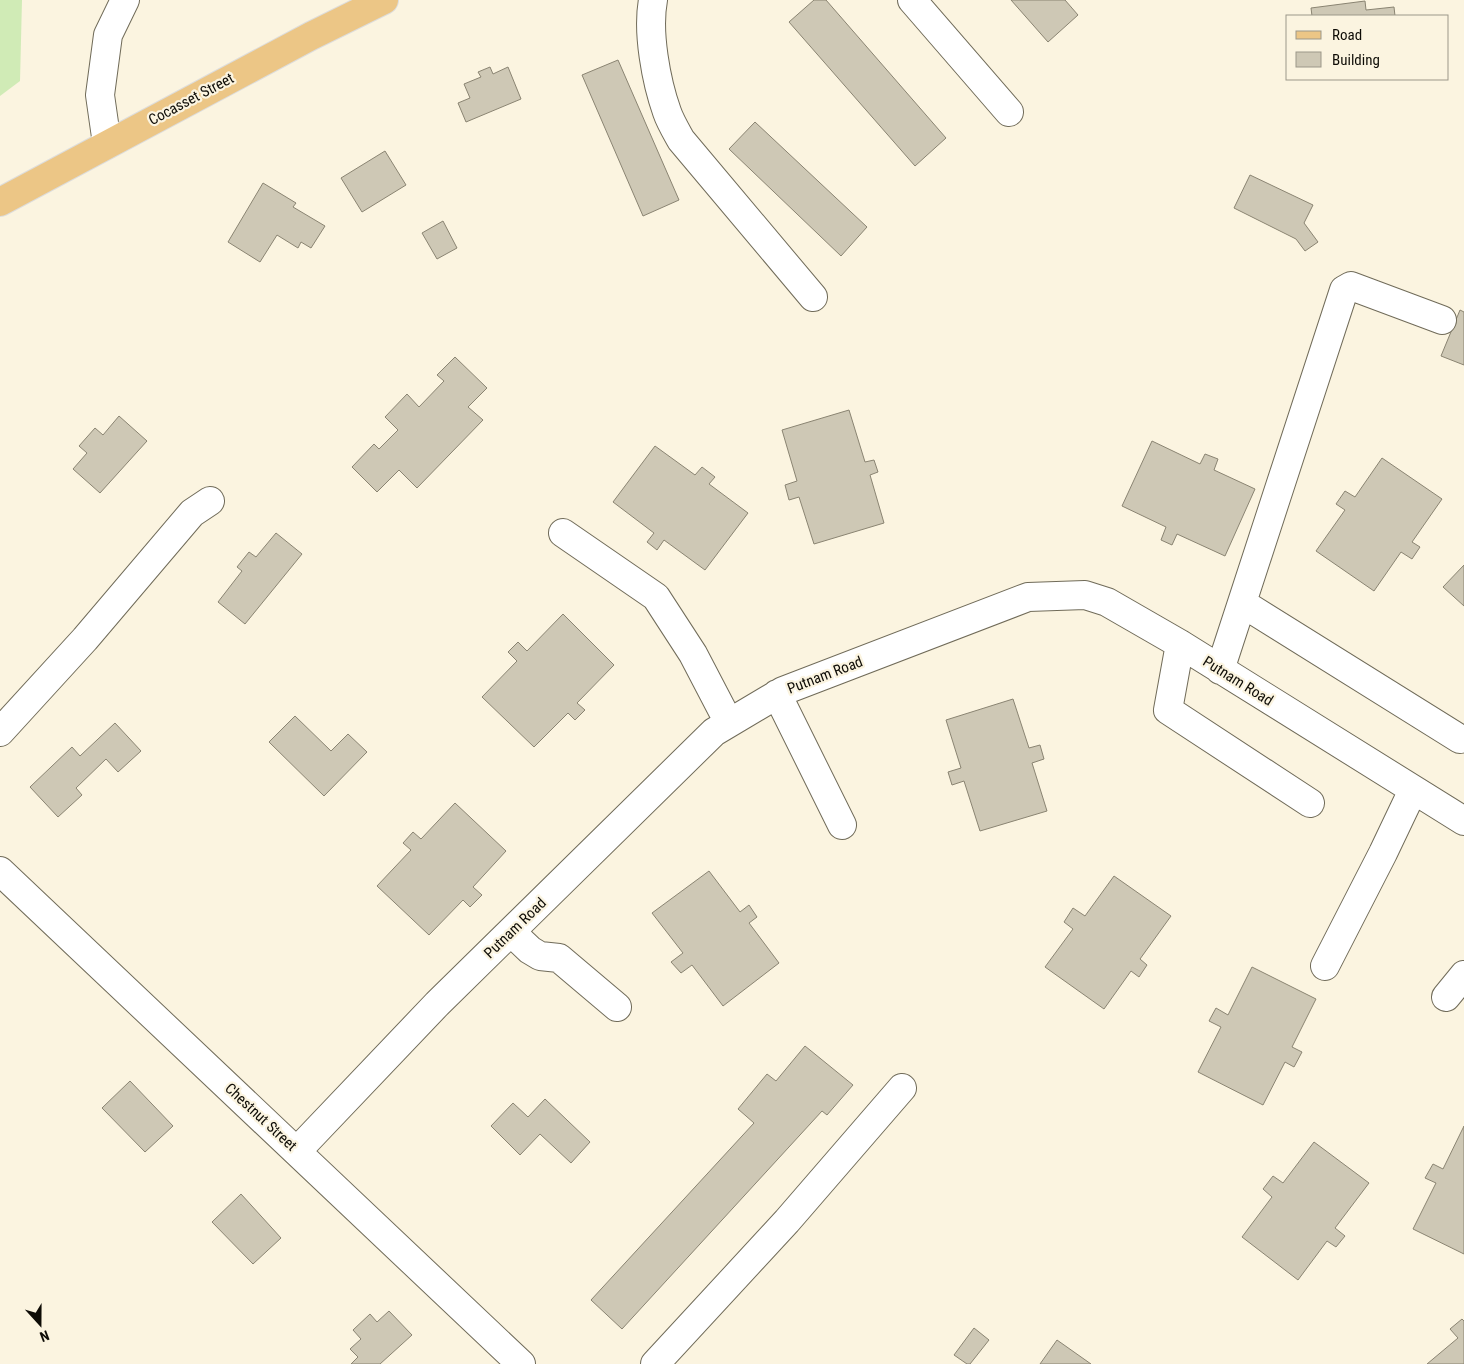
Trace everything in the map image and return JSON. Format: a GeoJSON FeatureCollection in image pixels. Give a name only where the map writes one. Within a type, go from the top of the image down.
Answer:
{"type":"FeatureCollection","features":[{"type":"Feature","properties":{"kind":"main road","name":"Cocasset Street"},"geometry":{"type":"LineString","coordinates":[[0,202],[107,144],[384,0]]}},
{"type":"Feature","properties":{"kind":"street"},"geometry":{"type":"LineString","coordinates":[[107,144],[100,95],[108,35],[125,0]]}},
{"type":"Feature","properties":{"kind":"street"},"geometry":{"type":"LineString","coordinates":[[654,0],[652,37],[658,81],[667,114],[681,140],[813,297]]}},
{"type":"Feature","properties":{"kind":"street"},"geometry":{"type":"LineString","coordinates":[[912,0],[1009,112]]}},
{"type":"Feature","properties":{"kind":"street"},"geometry":{"type":"LineString","coordinates":[[1220,670],[1344,290],[1351,286],[1442,320]]}},
{"type":"Feature","properties":{"kind":"street"},"geometry":{"type":"LineString","coordinates":[[0,732],[85,639],[192,513],[210,501]]}},
{"type":"Feature","properties":{"kind":"street"},"geometry":{"type":"LineString","coordinates":[[563,533],[656,597],[693,654],[729,723]]}},
{"type":"Feature","properties":{"kind":"street","name":"Putnam Road"},"geometry":{"type":"LineString","coordinates":[[298,1151],[438,1004],[714,732],[777,694],[1028,596],[1085,595],[1107,602],[1180,644],[1464,821]]}},
{"type":"Feature","properties":{"kind":"street"},"geometry":{"type":"LineString","coordinates":[[1242,603],[1460,739]]}},
{"type":"Feature","properties":{"kind":"street"},"geometry":{"type":"LineString","coordinates":[[1180,644],[1168,710],[1310,803]]}},
{"type":"Feature","properties":{"kind":"street"},"geometry":{"type":"LineString","coordinates":[[777,694],[842,825]]}},
{"type":"Feature","properties":{"kind":"street"},"geometry":{"type":"LineString","coordinates":[[1325,966],[1413,790]]}},
{"type":"Feature","properties":{"kind":"street","name":"Chestnut Street"},"geometry":{"type":"LineString","coordinates":[[0,871],[521,1364]]}},
{"type":"Feature","properties":{"kind":"street"},"geometry":{"type":"LineString","coordinates":[[511,932],[530,950],[540,956],[559,958],[617,1007]]}},
{"type":"Feature","properties":{"kind":"street"},"geometry":{"type":"LineString","coordinates":[[1446,997],[1464,975]]}},
{"type":"Feature","properties":{"kind":"street"},"geometry":{"type":"LineString","coordinates":[[655,1364],[786,1221],[902,1088]]}},
{"type":"Feature","properties":{"kind":"green space"},"geometry":{"type":"Polygon","coordinates":[[[0,0],[22,0],[20,81],[0,96],[0,0]]]}},
{"type":"Feature","properties":{"kind":"building"},"geometry":{"type":"Polygon","coordinates":[[[814,0],[826,0],[946,138],[915,166],[789,22],[814,0]]]}},
{"type":"Feature","properties":{"kind":"building"},"geometry":{"type":"Polygon","coordinates":[[[1011,0],[1065,0],[1078,15],[1048,42],[1011,0]]]}},
{"type":"Feature","properties":{"kind":"building"},"geometry":{"type":"Polygon","coordinates":[[[1365,1],[1366,10],[1394,7],[1395,15],[1312,15],[1311,8],[1365,1]]]}},
{"type":"Feature","properties":{"kind":"building"},"geometry":{"type":"Polygon","coordinates":[[[618,60],[679,200],[643,216],[582,75],[618,60]]]}},
{"type":"Feature","properties":{"kind":"building"},"geometry":{"type":"Polygon","coordinates":[[[490,67],[493,74],[508,67],[521,99],[466,122],[458,103],[470,98],[464,84],[481,77],[478,72],[490,67]]]}},
{"type":"Feature","properties":{"kind":"building"},"geometry":{"type":"Polygon","coordinates":[[[755,122],[867,227],[841,256],[729,149],[755,122]]]}},
{"type":"Feature","properties":{"kind":"building"},"geometry":{"type":"Polygon","coordinates":[[[385,151],[406,185],[362,212],[341,178],[385,151]]]}},
{"type":"Feature","properties":{"kind":"building"},"geometry":{"type":"Polygon","coordinates":[[[1250,175],[1313,205],[1304,223],[1318,242],[1305,251],[1296,239],[1234,208],[1250,175]]]}},
{"type":"Feature","properties":{"kind":"building"},"geometry":{"type":"Polygon","coordinates":[[[263,183],[296,203],[293,207],[325,226],[311,248],[301,242],[298,248],[277,235],[260,262],[228,242],[263,183]]]}},
{"type":"Feature","properties":{"kind":"building"},"geometry":{"type":"Polygon","coordinates":[[[443,221],[457,248],[437,259],[422,233],[443,221]]]}},
{"type":"Feature","properties":{"kind":"building"},"geometry":{"type":"Polygon","coordinates":[[[1460,310],[1464,312],[1464,365],[1441,356],[1460,310]]]}},
{"type":"Feature","properties":{"kind":"building"},"geometry":{"type":"Polygon","coordinates":[[[455,357],[487,388],[468,407],[483,420],[417,488],[399,470],[377,492],[352,467],[374,444],[379,449],[398,430],[385,417],[407,394],[419,407],[444,381],[437,375],[455,357]]]}},
{"type":"Feature","properties":{"kind":"building"},"geometry":{"type":"Polygon","coordinates":[[[849,410],[865,462],[874,460],[878,472],[870,475],[884,523],[814,544],[799,497],[789,500],[785,485],[797,481],[782,430],[849,410]]]}},
{"type":"Feature","properties":{"kind":"building"},"geometry":{"type":"Polygon","coordinates":[[[119,416],[147,441],[100,493],[73,469],[87,453],[79,446],[95,428],[103,435],[119,416]]]}},
{"type":"Feature","properties":{"kind":"building"},"geometry":{"type":"Polygon","coordinates":[[[1152,441],[1200,464],[1205,454],[1218,459],[1214,470],[1255,489],[1225,556],[1177,534],[1172,545],[1161,540],[1166,527],[1122,506],[1152,441]]]}},
{"type":"Feature","properties":{"kind":"building"},"geometry":{"type":"Polygon","coordinates":[[[655,446],[695,475],[702,467],[715,477],[709,484],[748,513],[705,570],[664,540],[657,550],[647,542],[654,533],[613,502],[655,446]]]}},
{"type":"Feature","properties":{"kind":"building"},"geometry":{"type":"Polygon","coordinates":[[[1382,458],[1442,499],[1412,542],[1420,547],[1412,559],[1401,552],[1374,591],[1316,551],[1345,510],[1336,504],[1345,491],[1355,497],[1382,458]]]}},
{"type":"Feature","properties":{"kind":"building"},"geometry":{"type":"Polygon","coordinates":[[[276,533],[302,554],[245,624],[218,602],[242,571],[237,567],[249,552],[256,557],[276,533]]]}},
{"type":"Feature","properties":{"kind":"building"},"geometry":{"type":"Polygon","coordinates":[[[1464,565],[1464,606],[1443,587],[1464,565]]]}},
{"type":"Feature","properties":{"kind":"building"},"geometry":{"type":"Polygon","coordinates":[[[563,614],[614,665],[577,703],[585,710],[575,720],[568,713],[534,747],[482,697],[517,661],[508,652],[518,642],[527,651],[563,614]]]}},
{"type":"Feature","properties":{"kind":"building"},"geometry":{"type":"Polygon","coordinates":[[[1013,699],[1029,748],[1040,745],[1044,759],[1032,763],[1047,811],[980,831],[964,781],[952,785],[948,772],[961,768],[946,720],[1013,699]]]}},
{"type":"Feature","properties":{"kind":"building"},"geometry":{"type":"Polygon","coordinates":[[[295,716],[331,751],[348,734],[367,752],[324,796],[269,742],[295,716]]]}},
{"type":"Feature","properties":{"kind":"building"},"geometry":{"type":"Polygon","coordinates":[[[115,723],[141,751],[118,772],[106,759],[76,788],[82,795],[58,817],[30,787],[72,747],[80,756],[115,723]]]}},
{"type":"Feature","properties":{"kind":"building"},"geometry":{"type":"Polygon","coordinates":[[[455,803],[506,851],[473,887],[482,895],[470,907],[463,900],[429,935],[377,886],[411,850],[403,843],[413,832],[421,839],[455,803]]]}},
{"type":"Feature","properties":{"kind":"building"},"geometry":{"type":"Polygon","coordinates":[[[709,871],[740,912],[749,905],[757,917],[749,923],[779,963],[723,1006],[692,965],[681,973],[671,962],[683,953],[652,913],[709,871]]]}},
{"type":"Feature","properties":{"kind":"building"},"geometry":{"type":"Polygon","coordinates":[[[1114,876],[1171,916],[1140,959],[1147,965],[1139,977],[1131,971],[1104,1009],[1045,967],[1073,929],[1064,922],[1073,908],[1085,916],[1114,876]]]}},
{"type":"Feature","properties":{"kind":"building"},"geometry":{"type":"Polygon","coordinates":[[[1252,967],[1316,999],[1292,1047],[1302,1052],[1294,1067],[1285,1062],[1263,1105],[1198,1072],[1221,1027],[1209,1021],[1216,1008],[1228,1015],[1252,967]]]}},
{"type":"Feature","properties":{"kind":"building"},"geometry":{"type":"Polygon","coordinates":[[[805,1046],[853,1085],[827,1115],[822,1111],[622,1329],[591,1300],[754,1123],[738,1109],[767,1074],[776,1081],[805,1046]]]}},
{"type":"Feature","properties":{"kind":"building"},"geometry":{"type":"Polygon","coordinates":[[[130,1081],[173,1126],[145,1152],[102,1108],[130,1081]]]}},
{"type":"Feature","properties":{"kind":"building"},"geometry":{"type":"Polygon","coordinates":[[[545,1099],[590,1142],[571,1163],[540,1134],[520,1155],[491,1126],[513,1103],[528,1117],[545,1099]]]}},
{"type":"Feature","properties":{"kind":"building"},"geometry":{"type":"Polygon","coordinates":[[[1464,1126],[1464,1254],[1413,1229],[1436,1183],[1425,1178],[1433,1164],[1443,1169],[1464,1126]]]}},
{"type":"Feature","properties":{"kind":"building"},"geometry":{"type":"Polygon","coordinates":[[[1314,1142],[1369,1183],[1335,1228],[1345,1236],[1336,1247],[1327,1241],[1298,1280],[1242,1237],[1272,1197],[1263,1189],[1273,1176],[1283,1183],[1314,1142]]]}},
{"type":"Feature","properties":{"kind":"building"},"geometry":{"type":"Polygon","coordinates":[[[241,1194],[281,1238],[253,1264],[212,1222],[241,1194]]]}},
{"type":"Feature","properties":{"kind":"building"},"geometry":{"type":"Polygon","coordinates":[[[389,1311],[412,1335],[380,1364],[351,1364],[358,1357],[350,1349],[361,1339],[353,1330],[370,1314],[377,1322],[389,1311]]]}},
{"type":"Feature","properties":{"kind":"building"},"geometry":{"type":"Polygon","coordinates":[[[1462,1319],[1464,1321],[1464,1364],[1427,1364],[1458,1338],[1450,1329],[1462,1319]]]}},
{"type":"Feature","properties":{"kind":"building"},"geometry":{"type":"Polygon","coordinates":[[[974,1328],[989,1340],[970,1364],[967,1364],[954,1355],[974,1328]]]}},
{"type":"Feature","properties":{"kind":"building"},"geometry":{"type":"Polygon","coordinates":[[[1057,1340],[1091,1364],[1040,1364],[1057,1340]]]}}]}
